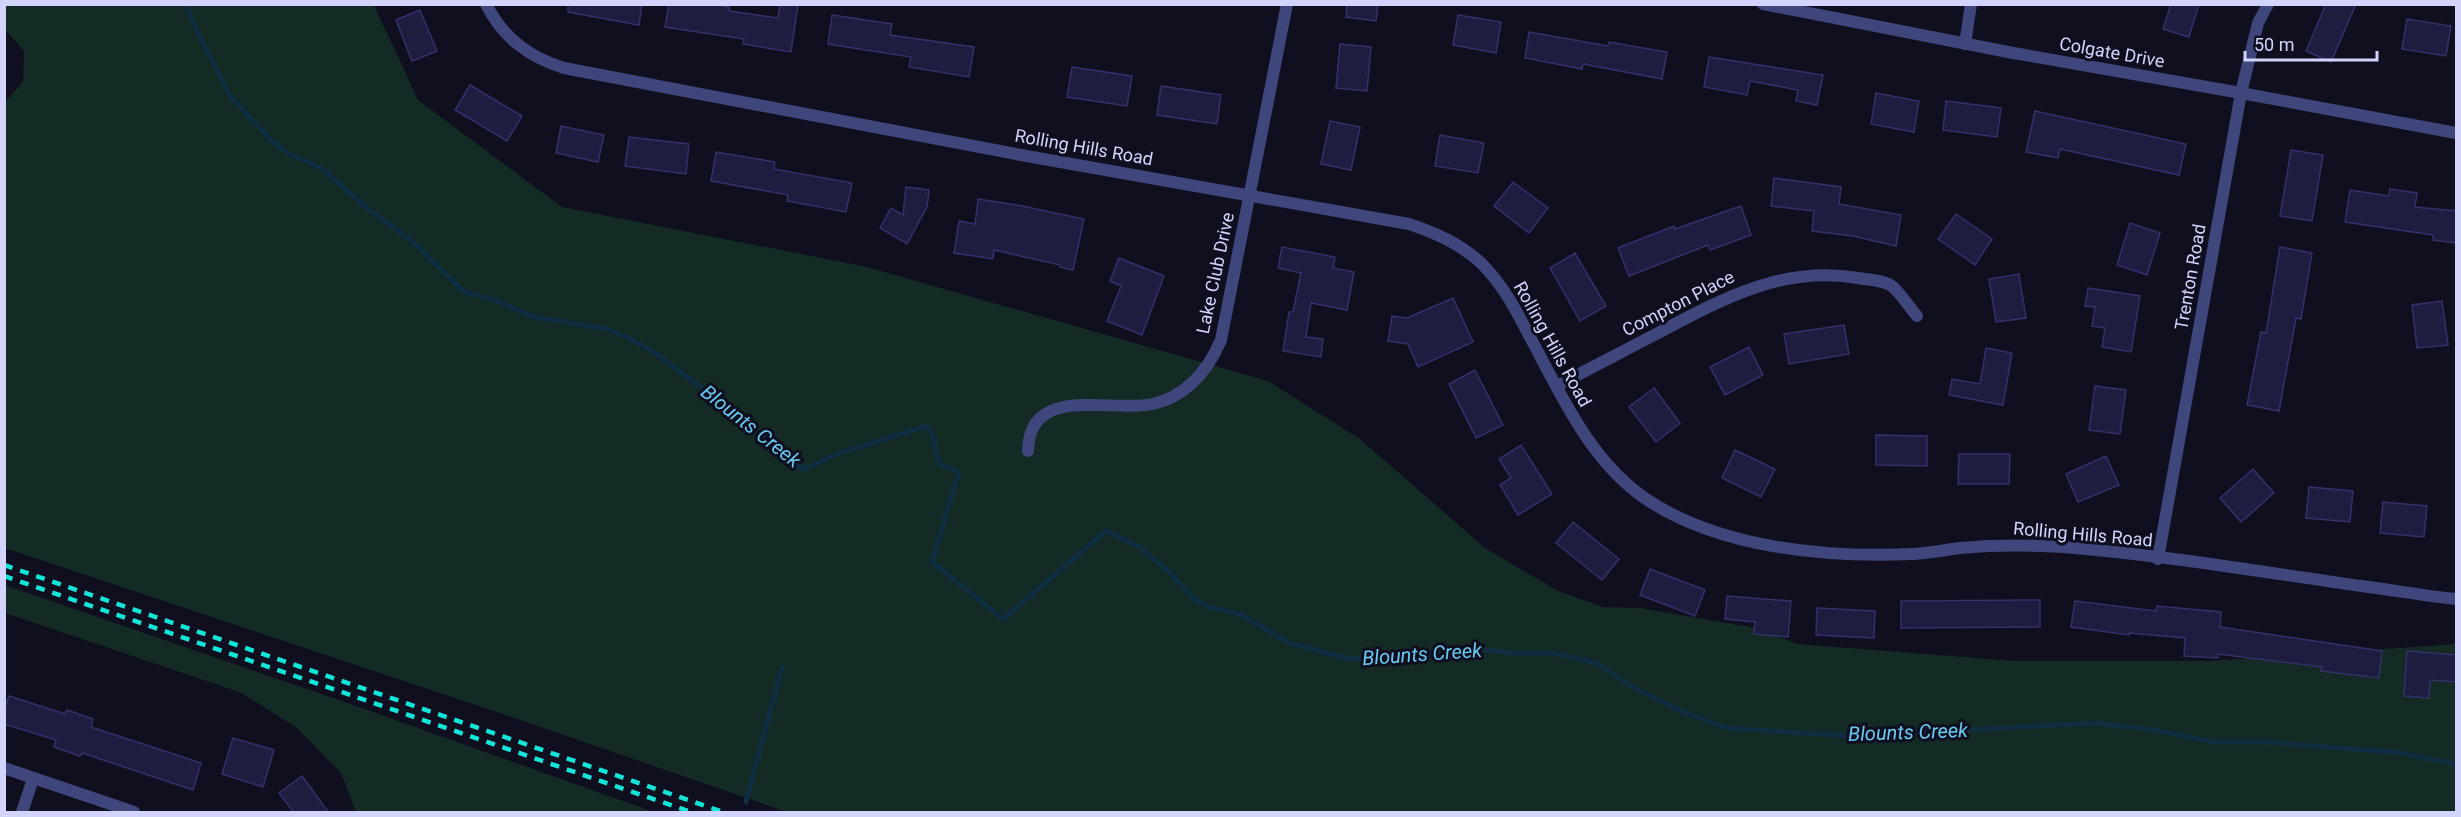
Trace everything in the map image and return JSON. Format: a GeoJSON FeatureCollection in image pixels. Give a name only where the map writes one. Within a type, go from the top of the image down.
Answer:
{"type":"FeatureCollection","features":[{"type":"Feature","properties":{"kind":"street","name":"Rolling Hills Road"},"geometry":{"type":"LineString","coordinates":[[486,4],[493,19],[528,53],[564,68],[1021,154],[1250,194],[1409,224],[1432,231],[1457,244],[1479,262],[1510,298],[1572,416],[1602,459],[1635,491],[1668,512],[1698,525],[1740,538],[1812,551],[1868,555],[2011,546],[2063,547],[2457,599]]}},
{"type":"Feature","properties":{"kind":"street","name":"Lake Club Drive"},"geometry":{"type":"LineString","coordinates":[[1028,451],[1030,436],[1035,425],[1043,416],[1057,407],[1154,404],[1187,388],[1202,375],[1213,358],[1221,340],[1287,4]]}},
{"type":"Feature","properties":{"kind":"street","name":"Colgate Drive"},"geometry":{"type":"LineString","coordinates":[[1763,4],[1965,44],[2457,133]]}},
{"type":"Feature","properties":{"kind":"street"},"geometry":{"type":"LineString","coordinates":[[1965,44],[1971,4]]}},
{"type":"Feature","properties":{"kind":"street","name":"Trenton Road"},"geometry":{"type":"LineString","coordinates":[[2158,559],[2241,93],[2258,23],[2268,4]]}},
{"type":"Feature","properties":{"kind":"street","name":"Compton Place"},"geometry":{"type":"LineString","coordinates":[[1557,387],[1723,298],[1754,286],[1781,280],[1817,276],[1849,277],[1881,282],[1892,286],[1917,316]]}},
{"type":"Feature","properties":{"kind":"street"},"geometry":{"type":"LineString","coordinates":[[4,768],[134,813]]}},
{"type":"Feature","properties":{"kind":"street"},"geometry":{"type":"LineString","coordinates":[[22,813],[33,779]]}},
{"type":"Feature","properties":{"kind":"green space"},"geometry":{"type":"Polygon","coordinates":[[[5,5],[374,5],[418,100],[562,207],[867,267],[1268,381],[1360,439],[1485,548],[1558,591],[1603,607],[1640,608],[1762,629],[1797,644],[2015,661],[2208,661],[2456,644],[2456,812],[787,812],[494,711],[5,548],[4,103],[23,82],[24,51],[5,30],[5,5]]]}},
{"type":"Feature","properties":{"kind":"green space"},"geometry":{"type":"Polygon","coordinates":[[[5,585],[654,812],[356,812],[341,773],[297,728],[242,693],[5,613],[5,585]]]}},
{"type":"Feature","properties":{"kind":"building"},"geometry":{"type":"Polygon","coordinates":[[[568,4],[642,4],[639,25],[568,12],[568,4]]]}},
{"type":"Feature","properties":{"kind":"building"},"geometry":{"type":"Polygon","coordinates":[[[669,4],[712,4],[729,7],[729,11],[778,18],[780,4],[798,4],[791,52],[743,44],[744,39],[665,27],[669,4]]]}},
{"type":"Feature","properties":{"kind":"building"},"geometry":{"type":"Polygon","coordinates":[[[1347,4],[1378,4],[1376,21],[1346,17],[1347,4]]]}},
{"type":"Feature","properties":{"kind":"building"},"geometry":{"type":"Polygon","coordinates":[[[2171,4],[2199,4],[2189,37],[2163,29],[2171,4]]]}},
{"type":"Feature","properties":{"kind":"building"},"geometry":{"type":"Polygon","coordinates":[[[2326,4],[2356,4],[2331,62],[2306,51],[2326,4]]]}},
{"type":"Feature","properties":{"kind":"building"},"geometry":{"type":"Polygon","coordinates":[[[420,10],[437,51],[412,61],[396,20],[420,10]]]}},
{"type":"Feature","properties":{"kind":"building"},"geometry":{"type":"Polygon","coordinates":[[[832,15],[892,24],[890,35],[974,47],[969,77],[909,67],[911,57],[828,44],[832,15]]]}},
{"type":"Feature","properties":{"kind":"building"},"geometry":{"type":"Polygon","coordinates":[[[1458,15],[1501,22],[1496,53],[1453,45],[1458,15]]]}},
{"type":"Feature","properties":{"kind":"building"},"geometry":{"type":"Polygon","coordinates":[[[2407,19],[2451,26],[2446,56],[2402,49],[2407,19]]]}},
{"type":"Feature","properties":{"kind":"building"},"geometry":{"type":"Polygon","coordinates":[[[1529,32],[1608,46],[1609,42],[1667,52],[1662,79],[1583,64],[1582,69],[1525,58],[1529,32]]]}},
{"type":"Feature","properties":{"kind":"building"},"geometry":{"type":"Polygon","coordinates":[[[1340,44],[1371,47],[1367,91],[1336,88],[1340,44]]]}},
{"type":"Feature","properties":{"kind":"building"},"geometry":{"type":"Polygon","coordinates":[[[1709,57],[1823,75],[1817,105],[1796,101],[1798,90],[1750,81],[1747,95],[1704,87],[1709,57]]]}},
{"type":"Feature","properties":{"kind":"building"},"geometry":{"type":"Polygon","coordinates":[[[1072,67],[1132,76],[1127,106],[1067,97],[1072,67]]]}},
{"type":"Feature","properties":{"kind":"building"},"geometry":{"type":"Polygon","coordinates":[[[470,85],[522,116],[507,141],[455,110],[470,85]]]}},
{"type":"Feature","properties":{"kind":"building"},"geometry":{"type":"Polygon","coordinates":[[[1161,86],[1221,95],[1217,124],[1157,115],[1161,86]]]}},
{"type":"Feature","properties":{"kind":"building"},"geometry":{"type":"Polygon","coordinates":[[[1876,93],[1919,101],[1914,132],[1871,124],[1876,93]]]}},
{"type":"Feature","properties":{"kind":"building"},"geometry":{"type":"Polygon","coordinates":[[[1946,101],[2001,108],[1997,137],[1943,130],[1946,101]]]}},
{"type":"Feature","properties":{"kind":"building"},"geometry":{"type":"Polygon","coordinates":[[[2035,111],[2186,144],[2179,175],[2060,149],[2058,158],[2026,152],[2035,111]]]}},
{"type":"Feature","properties":{"kind":"building"},"geometry":{"type":"Polygon","coordinates":[[[1330,121],[1360,127],[1351,170],[1321,164],[1330,121]]]}},
{"type":"Feature","properties":{"kind":"building"},"geometry":{"type":"Polygon","coordinates":[[[561,126],[604,135],[598,162],[556,153],[561,126]]]}},
{"type":"Feature","properties":{"kind":"building"},"geometry":{"type":"Polygon","coordinates":[[[1440,135],[1484,143],[1478,173],[1435,166],[1440,135]]]}},
{"type":"Feature","properties":{"kind":"building"},"geometry":{"type":"Polygon","coordinates":[[[629,137],[689,144],[686,174],[625,166],[629,137]]]}},
{"type":"Feature","properties":{"kind":"building"},"geometry":{"type":"Polygon","coordinates":[[[2291,150],[2323,155],[2312,221],[2280,216],[2291,150]]]}},
{"type":"Feature","properties":{"kind":"building"},"geometry":{"type":"Polygon","coordinates":[[[716,152],[775,162],[774,169],[852,183],[846,212],[787,201],[788,195],[711,181],[716,152]]]}},
{"type":"Feature","properties":{"kind":"building"},"geometry":{"type":"Polygon","coordinates":[[[1774,178],[1841,187],[1839,204],[1901,215],[1896,246],[1853,236],[1812,231],[1814,211],[1771,206],[1774,178]]]}},
{"type":"Feature","properties":{"kind":"building"},"geometry":{"type":"Polygon","coordinates":[[[1513,182],[1548,208],[1529,233],[1494,206],[1513,182]]]}},
{"type":"Feature","properties":{"kind":"building"},"geometry":{"type":"Polygon","coordinates":[[[906,187],[929,190],[927,207],[907,244],[880,228],[891,208],[903,215],[906,187]]]}},
{"type":"Feature","properties":{"kind":"building"},"geometry":{"type":"Polygon","coordinates":[[[2390,189],[2417,193],[2415,207],[2457,211],[2457,243],[2433,240],[2433,235],[2345,222],[2350,190],[2389,196],[2390,189]]]}},
{"type":"Feature","properties":{"kind":"building"},"geometry":{"type":"Polygon","coordinates":[[[978,199],[1084,219],[1073,270],[994,250],[993,259],[954,253],[959,221],[975,224],[978,199]]]}},
{"type":"Feature","properties":{"kind":"building"},"geometry":{"type":"Polygon","coordinates":[[[1741,206],[1751,235],[1710,250],[1708,245],[1629,276],[1618,248],[1674,226],[1675,229],[1741,206]]]}},
{"type":"Feature","properties":{"kind":"building"},"geometry":{"type":"Polygon","coordinates":[[[1956,214],[1992,239],[1975,265],[1938,239],[1956,214]]]}},
{"type":"Feature","properties":{"kind":"building"},"geometry":{"type":"Polygon","coordinates":[[[2130,223],[2160,233],[2147,275],[2117,265],[2130,223]]]}},
{"type":"Feature","properties":{"kind":"building"},"geometry":{"type":"Polygon","coordinates":[[[1282,247],[1335,257],[1333,268],[1354,272],[1347,310],[1311,303],[1306,337],[1323,339],[1321,357],[1283,351],[1289,312],[1293,312],[1301,273],[1278,268],[1282,247]]]}},
{"type":"Feature","properties":{"kind":"building"},"geometry":{"type":"Polygon","coordinates":[[[2280,247],[2312,253],[2301,319],[2296,318],[2279,411],[2247,405],[2261,332],[2266,333],[2280,247]]]}},
{"type":"Feature","properties":{"kind":"building"},"geometry":{"type":"Polygon","coordinates":[[[1575,253],[1606,306],[1580,321],[1550,268],[1575,253]]]}},
{"type":"Feature","properties":{"kind":"building"},"geometry":{"type":"Polygon","coordinates":[[[1119,258],[1164,276],[1142,335],[1107,321],[1121,286],[1110,281],[1119,258]]]}},
{"type":"Feature","properties":{"kind":"building"},"geometry":{"type":"Polygon","coordinates":[[[2019,274],[2026,318],[1996,322],[1989,279],[2019,274]]]}},
{"type":"Feature","properties":{"kind":"building"},"geometry":{"type":"Polygon","coordinates":[[[2088,288],[2140,296],[2131,352],[2102,347],[2105,328],[2092,326],[2095,307],[2085,306],[2088,288]]]}},
{"type":"Feature","properties":{"kind":"building"},"geometry":{"type":"Polygon","coordinates":[[[1453,298],[1473,342],[1418,367],[1408,344],[1388,341],[1392,316],[1407,318],[1453,298]]]}},
{"type":"Feature","properties":{"kind":"building"},"geometry":{"type":"Polygon","coordinates":[[[2442,301],[2448,345],[2417,348],[2412,305],[2442,301]]]}},
{"type":"Feature","properties":{"kind":"building"},"geometry":{"type":"Polygon","coordinates":[[[1844,325],[1849,354],[1789,364],[1784,334],[1844,325]]]}},
{"type":"Feature","properties":{"kind":"building"},"geometry":{"type":"Polygon","coordinates":[[[1749,347],[1763,375],[1725,395],[1710,367],[1749,347]]]}},
{"type":"Feature","properties":{"kind":"building"},"geometry":{"type":"Polygon","coordinates":[[[1986,348],[2012,353],[2003,405],[1949,395],[1952,379],[1980,384],[1986,348]]]}},
{"type":"Feature","properties":{"kind":"building"},"geometry":{"type":"Polygon","coordinates":[[[1475,370],[1503,425],[1476,438],[1449,384],[1475,370]]]}},
{"type":"Feature","properties":{"kind":"building"},"geometry":{"type":"Polygon","coordinates":[[[2095,386],[2126,390],[2120,434],[2089,430],[2095,386]]]}},
{"type":"Feature","properties":{"kind":"building"},"geometry":{"type":"Polygon","coordinates":[[[1654,388],[1680,423],[1656,442],[1629,407],[1654,388]]]}},
{"type":"Feature","properties":{"kind":"building"},"geometry":{"type":"Polygon","coordinates":[[[1876,435],[1927,436],[1927,466],[1876,465],[1876,435]]]}},
{"type":"Feature","properties":{"kind":"building"},"geometry":{"type":"Polygon","coordinates":[[[1521,445],[1552,494],[1518,515],[1500,485],[1511,478],[1499,459],[1521,445]]]}},
{"type":"Feature","properties":{"kind":"building"},"geometry":{"type":"Polygon","coordinates":[[[1735,450],[1775,469],[1761,497],[1722,478],[1735,450]]]}},
{"type":"Feature","properties":{"kind":"building"},"geometry":{"type":"Polygon","coordinates":[[[1959,454],[2010,454],[2009,484],[1958,484],[1959,454]]]}},
{"type":"Feature","properties":{"kind":"building"},"geometry":{"type":"Polygon","coordinates":[[[2106,456],[2119,485],[2078,502],[2066,474],[2106,456]]]}},
{"type":"Feature","properties":{"kind":"building"},"geometry":{"type":"Polygon","coordinates":[[[2253,469],[2274,493],[2241,522],[2220,498],[2253,469]]]}},
{"type":"Feature","properties":{"kind":"building"},"geometry":{"type":"Polygon","coordinates":[[[2309,487],[2353,491],[2350,522],[2306,518],[2309,487]]]}},
{"type":"Feature","properties":{"kind":"building"},"geometry":{"type":"Polygon","coordinates":[[[2383,502],[2427,506],[2424,537],[2380,533],[2383,502]]]}},
{"type":"Feature","properties":{"kind":"building"},"geometry":{"type":"Polygon","coordinates":[[[1573,522],[1619,559],[1602,580],[1556,543],[1573,522]]]}},
{"type":"Feature","properties":{"kind":"building"},"geometry":{"type":"Polygon","coordinates":[[[1650,569],[1705,590],[1695,616],[1640,595],[1650,569]]]}},
{"type":"Feature","properties":{"kind":"building"},"geometry":{"type":"Polygon","coordinates":[[[1727,596],[1791,601],[1788,637],[1754,634],[1755,622],[1725,619],[1727,596]]]}},
{"type":"Feature","properties":{"kind":"building"},"geometry":{"type":"Polygon","coordinates":[[[2040,600],[2040,627],[1901,628],[1901,601],[2040,600]]]}},
{"type":"Feature","properties":{"kind":"building"},"geometry":{"type":"Polygon","coordinates":[[[2075,601],[2156,611],[2157,606],[2221,612],[2220,627],[2382,651],[2379,678],[2321,671],[2322,667],[2218,654],[2218,658],[2184,656],[2185,638],[2129,633],[2129,635],[2071,627],[2075,601]]]}},
{"type":"Feature","properties":{"kind":"building"},"geometry":{"type":"Polygon","coordinates":[[[1817,608],[1875,611],[1874,638],[1816,635],[1817,608]]]}},
{"type":"Feature","properties":{"kind":"building"},"geometry":{"type":"Polygon","coordinates":[[[2407,651],[2457,655],[2457,682],[2430,680],[2429,698],[2404,696],[2407,651]]]}},
{"type":"Feature","properties":{"kind":"building"},"geometry":{"type":"Polygon","coordinates":[[[9,696],[65,714],[67,710],[93,719],[91,727],[201,763],[193,790],[82,753],[80,756],[54,747],[56,740],[4,724],[4,710],[9,696]]]}},
{"type":"Feature","properties":{"kind":"building"},"geometry":{"type":"Polygon","coordinates":[[[233,738],[274,750],[263,787],[222,774],[233,738]]]}},
{"type":"Feature","properties":{"kind":"building"},"geometry":{"type":"Polygon","coordinates":[[[302,776],[329,813],[294,813],[279,793],[302,776]]]}},
{"type":"Feature","properties":{"kind":"waterway","name":"Blounts Creek"},"geometry":{"type":"LineString","coordinates":[[186,4],[230,96],[273,142],[291,155],[320,167],[368,209],[411,240],[464,292],[495,300],[534,317],[607,329],[627,337],[654,352],[731,410],[790,456],[802,470],[837,454],[926,426],[932,433],[939,464],[959,472],[932,562],[1003,619],[1106,531],[1138,546],[1172,574],[1193,599],[1211,608],[1240,614],[1289,643],[1350,659],[1473,648],[1511,653],[1554,653],[1596,663],[1636,689],[1681,711],[1727,728],[1849,736],[2096,723],[2155,730],[2213,742],[2264,742],[2393,752],[2456,765]]}},
{"type":"Feature","properties":{"kind":"waterway"},"geometry":{"type":"LineString","coordinates":[[746,802],[782,667]]}},
{"type":"Feature","properties":{"kind":"railway"},"geometry":{"type":"LineString","coordinates":[[4,565],[723,812]]}},
{"type":"Feature","properties":{"kind":"railway"},"geometry":{"type":"LineString","coordinates":[[4,576],[691,812]]}}]}
